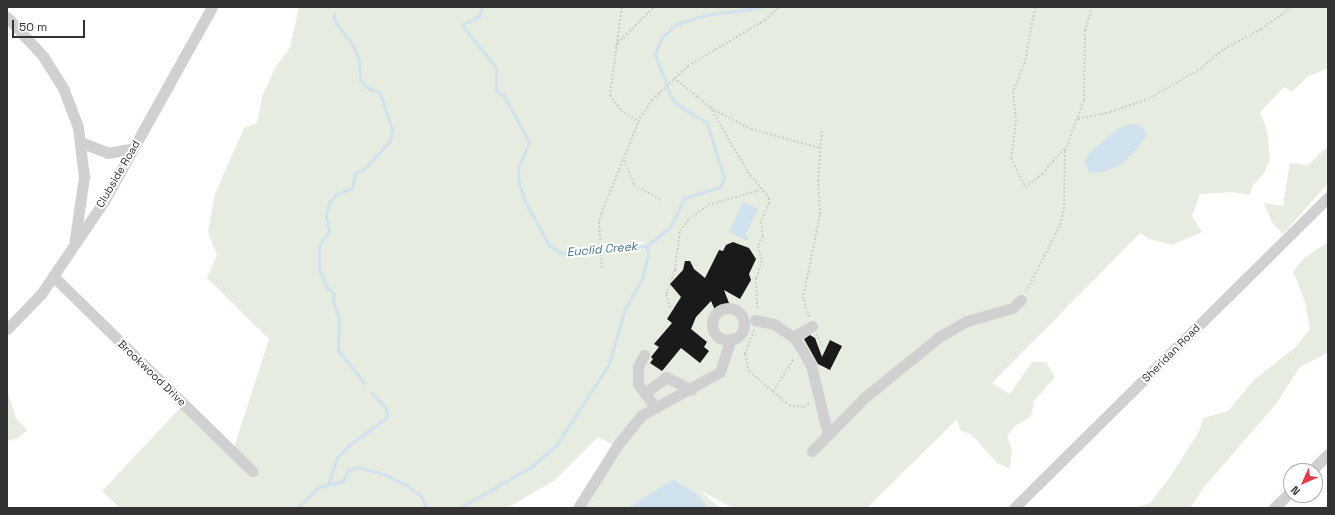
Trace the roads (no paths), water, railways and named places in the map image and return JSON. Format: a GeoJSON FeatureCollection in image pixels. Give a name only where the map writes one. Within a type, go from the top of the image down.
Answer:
{"type":"FeatureCollection","features":[{"type":"Feature","properties":{"kind":"street","name":"Clubside Road"},"geometry":{"type":"LineString","coordinates":[[7,329],[41,294],[74,242],[104,201],[212,7]]}},
{"type":"Feature","properties":{"kind":"street"},"geometry":{"type":"LineString","coordinates":[[7,17],[43,56],[63,88],[78,127],[84,177],[74,242]]}},
{"type":"Feature","properties":{"kind":"street"},"geometry":{"type":"LineString","coordinates":[[80,142],[108,153],[134,148]]}},
{"type":"Feature","properties":{"kind":"street","name":"Sheridan Road"},"geometry":{"type":"LineString","coordinates":[[1014,508],[1328,197]]}},
{"type":"Feature","properties":{"kind":"street","name":"Brookwood Drive"},"geometry":{"type":"LineString","coordinates":[[53,276],[252,471]]}},
{"type":"Feature","properties":{"kind":"street"},"geometry":{"type":"LineString","coordinates":[[812,451],[865,397],[939,336],[967,321],[1012,308],[1021,300]]}},
{"type":"Feature","properties":{"kind":"street"},"geometry":{"type":"LineString","coordinates":[[755,320],[774,324],[793,337],[811,365],[828,435]]}},
{"type":"Feature","properties":{"kind":"street"},"geometry":{"type":"LineString","coordinates":[[793,337],[812,326]]}},
{"type":"Feature","properties":{"kind":"street"},"geometry":{"type":"LineString","coordinates":[[578,508],[620,443],[642,415],[692,390],[720,372],[731,339]]}},
{"type":"Feature","properties":{"kind":"street"},"geometry":{"type":"LineString","coordinates":[[644,355],[636,374],[638,384],[656,408]]}},
{"type":"Feature","properties":{"kind":"street"},"geometry":{"type":"LineString","coordinates":[[645,393],[666,377],[692,390]]}},
{"type":"Feature","properties":{"kind":"street"},"geometry":{"type":"LineString","coordinates":[[1319,463],[1328,454]]}},
{"type":"Feature","properties":{"kind":"street"},"geometry":{"type":"LineString","coordinates":[[1274,508],[1283,499]]}},
{"type":"Feature","properties":{"kind":"water"},"geometry":{"type":"Polygon","coordinates":[[[1131,124],[1140,125],[1147,134],[1141,144],[1123,163],[1105,172],[1090,173],[1084,162],[1090,152],[1119,128],[1131,124]]]}},
{"type":"Feature","properties":{"kind":"water"},"geometry":{"type":"Polygon","coordinates":[[[743,202],[758,209],[745,235],[749,237],[747,241],[729,232],[743,202]]]}},
{"type":"Feature","properties":{"kind":"water"},"geometry":{"type":"Polygon","coordinates":[[[673,479],[697,494],[708,508],[627,508],[673,479]]]}},
{"type":"Feature","properties":{"kind":"waterway","name":"Euclid Creek"},"geometry":{"type":"LineString","coordinates":[[459,508],[531,467],[557,444],[609,364],[625,308],[642,278],[648,256],[647,246],[561,253],[549,245],[525,202],[519,182],[518,168],[529,142],[504,96],[496,91],[496,68],[462,25],[479,16],[482,7]]}},
{"type":"Feature","properties":{"kind":"waterway"},"geometry":{"type":"LineString","coordinates":[[647,246],[671,226],[684,198],[720,187],[724,178],[707,123],[678,105],[671,97],[655,54],[661,38],[676,24],[706,15],[763,7]]}},
{"type":"Feature","properties":{"kind":"waterway"},"geometry":{"type":"LineString","coordinates":[[334,14],[335,22],[353,45],[359,61],[360,80],[368,88],[380,93],[392,131],[390,141],[364,169],[355,173],[352,188],[336,194],[329,203],[326,216],[329,231],[319,246],[319,270],[328,289],[334,294],[333,301],[339,319],[338,350],[364,383]]}},
{"type":"Feature","properties":{"kind":"waterway"},"geometry":{"type":"LineString","coordinates":[[328,484],[337,458],[348,446],[387,417],[386,408],[372,393]]}},
{"type":"Feature","properties":{"kind":"waterway","name":"Euclid Creek"},"geometry":{"type":"LineString","coordinates":[[297,508],[319,487],[343,481],[347,471],[357,467],[384,474],[406,485],[421,496],[426,508]]}}]}
